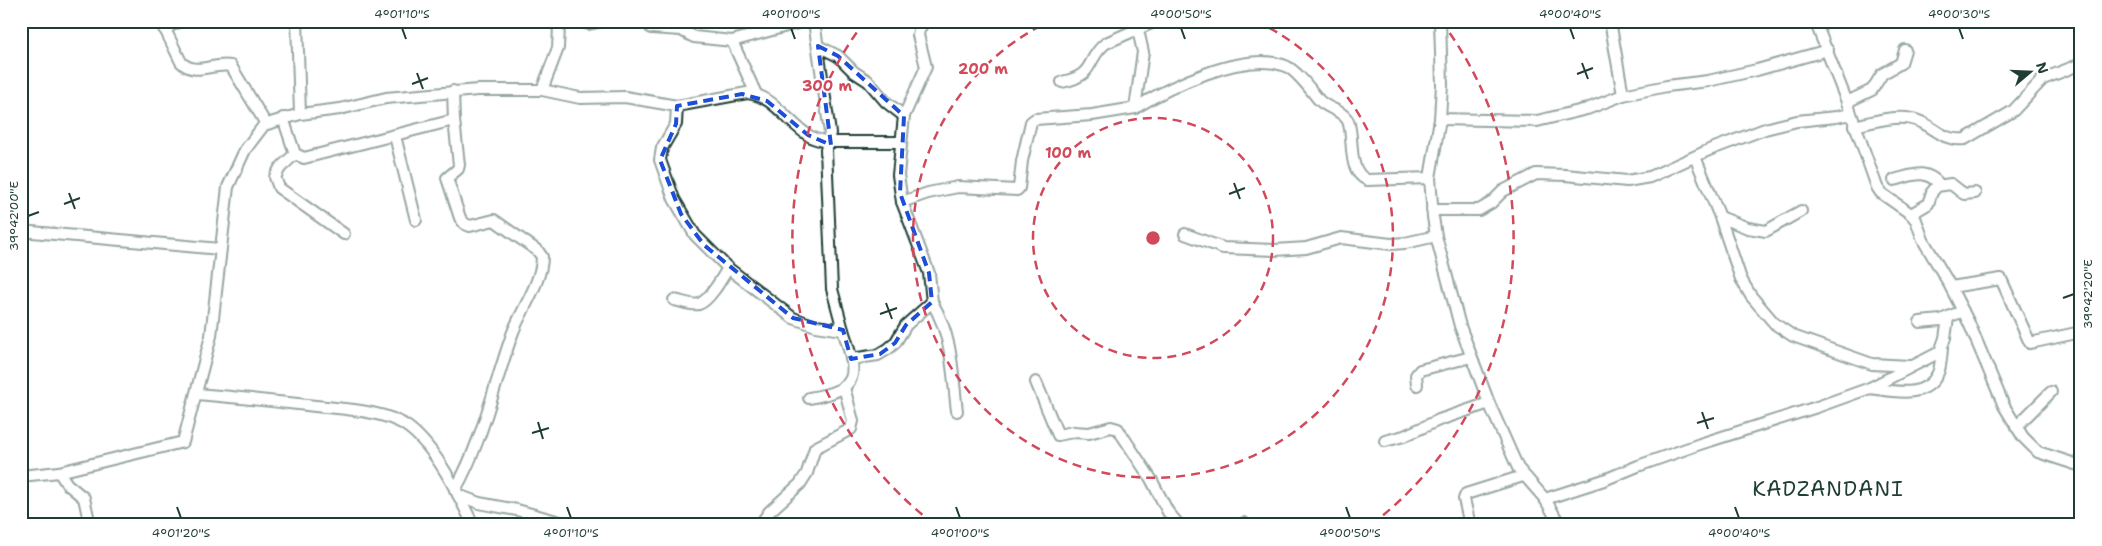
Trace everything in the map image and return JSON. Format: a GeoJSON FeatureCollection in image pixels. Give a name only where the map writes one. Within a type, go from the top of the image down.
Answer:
{"type":"FeatureCollection","features":[{"type":"Feature","properties":{"kind":"street"},"geometry":{"type":"LineString","coordinates":[[181,21],[163,25],[181,62],[193,70],[231,66],[237,72],[254,106],[266,124]]}},
{"type":"Feature","properties":{"kind":"street"},"geometry":{"type":"LineString","coordinates":[[297,21],[300,114]]}},
{"type":"Feature","properties":{"kind":"street"},"geometry":{"type":"LineString","coordinates":[[577,21],[589,24],[603,21]]}},
{"type":"Feature","properties":{"kind":"street"},"geometry":{"type":"LineString","coordinates":[[650,21],[650,26],[653,28],[681,30],[694,37],[732,41],[805,21]]}},
{"type":"Feature","properties":{"kind":"street"},"geometry":{"type":"LineString","coordinates":[[809,398],[830,394],[844,387],[852,377],[851,359],[834,302],[826,183],[826,150],[830,133],[814,21]]}},
{"type":"Feature","properties":{"kind":"street"},"geometry":{"type":"LineString","coordinates":[[924,21],[918,30],[918,35],[926,63],[925,72],[904,116],[898,175],[902,202],[929,273],[932,302],[943,324],[952,358],[957,411]]}},
{"type":"Feature","properties":{"kind":"street"},"geometry":{"type":"LineString","coordinates":[[1062,82],[1080,77],[1103,45],[1156,21]]}},
{"type":"Feature","properties":{"kind":"street"},"geometry":{"type":"LineString","coordinates":[[1440,21],[1442,85],[1440,119],[1430,178],[1436,236],[1460,326],[1489,403],[1523,476],[1545,500],[1560,525]]}},
{"type":"Feature","properties":{"kind":"street"},"geometry":{"type":"LineString","coordinates":[[1610,21],[1624,95]]}},
{"type":"Feature","properties":{"kind":"street"},"geometry":{"type":"LineString","coordinates":[[1815,21],[1828,50],[1877,187],[1916,220],[1923,240],[1963,311],[2004,406],[2016,427],[2038,452],[2081,466]]}},
{"type":"Feature","properties":{"kind":"street"},"geometry":{"type":"LineString","coordinates":[[542,90],[558,48],[559,23]]}},
{"type":"Feature","properties":{"kind":"street"},"geometry":{"type":"LineString","coordinates":[[1135,108],[1144,52],[1138,30]]}},
{"type":"Feature","properties":{"kind":"street"},"geometry":{"type":"LineString","coordinates":[[732,41],[756,94]]}},
{"type":"Feature","properties":{"kind":"street"},"geometry":{"type":"LineString","coordinates":[[818,46],[834,53],[854,72],[868,81],[886,102],[904,116]]}},
{"type":"Feature","properties":{"kind":"street"},"geometry":{"type":"LineString","coordinates":[[1440,119],[1537,122],[1587,109],[1624,95],[1667,86],[1708,81],[1757,70],[1828,50]]}},
{"type":"Feature","properties":{"kind":"street"},"geometry":{"type":"LineString","coordinates":[[1847,102],[1872,90],[1882,74],[1901,63],[1905,50]]}},
{"type":"Feature","properties":{"kind":"street"},"geometry":{"type":"LineString","coordinates":[[902,202],[958,187],[1017,190],[1019,188],[1024,150],[1031,122],[1135,108],[1166,91],[1214,70],[1234,65],[1267,63],[1283,65],[1289,68],[1312,90],[1319,100],[1345,116],[1349,127],[1352,154],[1356,167],[1363,178],[1367,180],[1430,178]]}},
{"type":"Feature","properties":{"kind":"street"},"geometry":{"type":"LineString","coordinates":[[1854,126],[1886,120],[1913,119],[1943,136],[1956,140],[1965,139],[2013,111],[2043,78],[2081,64]]}},
{"type":"Feature","properties":{"kind":"street"},"geometry":{"type":"LineString","coordinates":[[21,476],[59,472],[183,442],[197,394],[210,336],[227,192],[244,150],[266,124],[300,114],[340,109],[396,96],[453,92],[542,90],[580,98],[625,97],[677,106],[742,94],[756,94],[767,100],[813,138],[828,142],[901,142]]}},
{"type":"Feature","properties":{"kind":"street"},"geometry":{"type":"LineString","coordinates":[[453,92],[459,165],[458,169],[447,178],[462,222],[470,226],[494,220],[538,250],[542,257],[538,275],[513,332],[469,463],[457,492]]}},
{"type":"Feature","properties":{"kind":"street"},"geometry":{"type":"LineString","coordinates":[[677,106],[676,124],[660,153],[660,160],[681,214],[695,235],[728,268],[772,304],[793,318],[816,326],[843,330]]}},
{"type":"Feature","properties":{"kind":"street"},"geometry":{"type":"LineString","coordinates":[[1432,210],[1479,210],[1491,203],[1503,191],[1536,174],[1628,181],[1650,177],[1765,129],[1797,121],[1836,118],[1851,114]]}},
{"type":"Feature","properties":{"kind":"street"},"geometry":{"type":"LineString","coordinates":[[283,118],[295,154],[300,158],[454,120]]}},
{"type":"Feature","properties":{"kind":"street"},"geometry":{"type":"LineString","coordinates":[[395,136],[416,220]]}},
{"type":"Feature","properties":{"kind":"street"},"geometry":{"type":"LineString","coordinates":[[295,154],[280,168],[275,177],[279,188],[344,234]]}},
{"type":"Feature","properties":{"kind":"street"},"geometry":{"type":"LineString","coordinates":[[1695,157],[1720,217],[1741,279],[1751,296],[1775,324],[1793,336],[1872,364],[1911,366]]}},
{"type":"Feature","properties":{"kind":"street"},"geometry":{"type":"LineString","coordinates":[[1894,180],[1922,174],[1940,185]]}},
{"type":"Feature","properties":{"kind":"street"},"geometry":{"type":"LineString","coordinates":[[1911,214],[1928,204],[1934,187],[1940,185],[1951,184],[1964,194],[1975,193]]}},
{"type":"Feature","properties":{"kind":"street"},"geometry":{"type":"LineString","coordinates":[[1720,217],[1748,228],[1766,231],[1801,211]]}},
{"type":"Feature","properties":{"kind":"street"},"geometry":{"type":"LineString","coordinates":[[21,231],[220,250]]}},
{"type":"Feature","properties":{"kind":"street"},"geometry":{"type":"LineString","coordinates":[[1185,234],[1223,248],[1276,250],[1306,248],[1341,238],[1391,244],[1436,236]]}},
{"type":"Feature","properties":{"kind":"street"},"geometry":{"type":"LineString","coordinates":[[674,300],[695,304],[701,302],[716,287],[728,268]]}},
{"type":"Feature","properties":{"kind":"street"},"geometry":{"type":"LineString","coordinates":[[1951,287],[2001,279],[2030,343],[2081,332]]}},
{"type":"Feature","properties":{"kind":"street"},"geometry":{"type":"LineString","coordinates":[[851,359],[880,354],[888,349],[895,343],[906,325],[932,302]]}},
{"type":"Feature","properties":{"kind":"street"},"geometry":{"type":"LineString","coordinates":[[1920,322],[1948,318],[1963,311]]}},
{"type":"Feature","properties":{"kind":"street"},"geometry":{"type":"LineString","coordinates":[[1870,388],[1908,392],[1922,390],[1938,373],[1948,318]]}},
{"type":"Feature","properties":{"kind":"street"},"geometry":{"type":"LineString","coordinates":[[1545,500],[1700,444],[1853,396],[1942,349]]}},
{"type":"Feature","properties":{"kind":"street"},"geometry":{"type":"LineString","coordinates":[[1417,385],[1416,375],[1420,370],[1471,357]]}},
{"type":"Feature","properties":{"kind":"street"},"geometry":{"type":"LineString","coordinates":[[1036,382],[1058,435],[1073,432],[1089,433],[1102,428],[1117,428],[1151,479],[1168,512],[1179,525]]}},
{"type":"Feature","properties":{"kind":"street"},"geometry":{"type":"LineString","coordinates":[[760,525],[769,512],[800,484],[807,473],[815,448],[851,429],[853,421],[844,387]]}},
{"type":"Feature","properties":{"kind":"street"},"geometry":{"type":"LineString","coordinates":[[2016,427],[2051,392]]}},
{"type":"Feature","properties":{"kind":"street"},"geometry":{"type":"LineString","coordinates":[[197,394],[366,412],[402,423],[424,444],[457,492],[473,525]]}},
{"type":"Feature","properties":{"kind":"street"},"geometry":{"type":"LineString","coordinates":[[1386,441],[1404,436],[1438,420],[1489,403]]}},
{"type":"Feature","properties":{"kind":"street"},"geometry":{"type":"LineString","coordinates":[[59,472],[67,484],[84,498],[90,525]]}},
{"type":"Feature","properties":{"kind":"street"},"geometry":{"type":"LineString","coordinates":[[1470,525],[1464,499],[1466,494],[1523,476]]}},
{"type":"Feature","properties":{"kind":"street"},"geometry":{"type":"LineString","coordinates":[[457,492],[479,502],[571,525]]}},
{"type":"Feature","properties":{"kind":"highlighted area"},"geometry":{"type":"Polygon","coordinates":[[[818,46],[838,56],[904,116],[900,193],[929,273],[932,302],[906,325],[895,343],[880,354],[851,359],[843,330],[793,318],[704,245],[681,214],[660,160],[676,124],[677,106],[742,94],[767,101],[808,135],[831,145],[818,46]]]}},
{"type":"Feature","properties":{"kind":"district","name":"KADZANDANI"},"geometry":{"type":"Point","coordinates":[1828,489]}}]}
